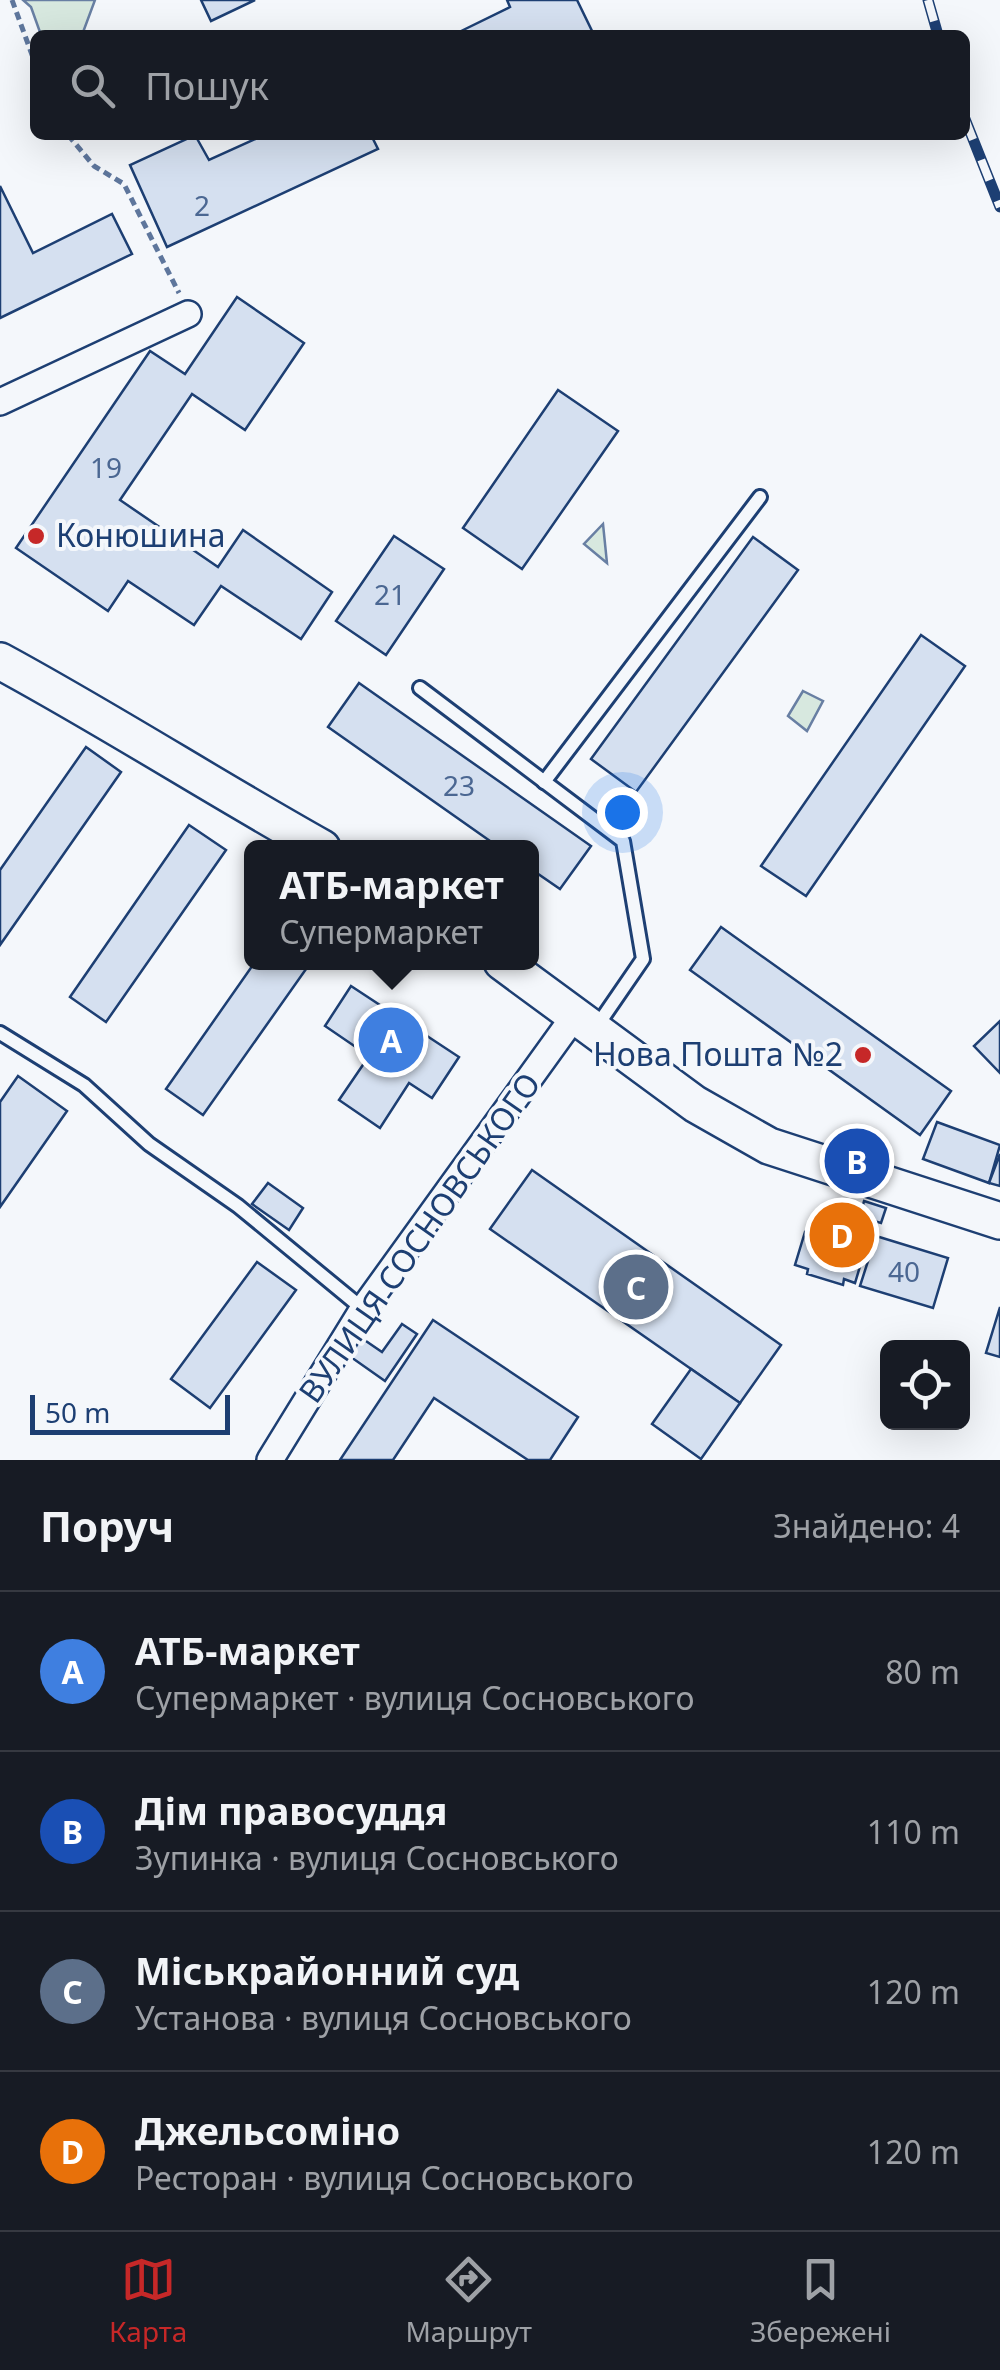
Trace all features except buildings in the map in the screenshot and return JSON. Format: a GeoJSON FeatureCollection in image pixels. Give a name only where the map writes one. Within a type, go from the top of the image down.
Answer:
{"type":"FeatureCollection","features":[{"type":"Feature","properties":{"kind":"street"},"geometry":{"type":"LineString","coordinates":[[0,402],[188,314]]}},
{"type":"Feature","properties":{"kind":"street"},"geometry":{"type":"LineString","coordinates":[[0,661],[122,728],[209,784],[308,840]]}},
{"type":"Feature","properties":{"kind":"street"},"geometry":{"type":"LineString","coordinates":[[512,970],[694,1104],[769,1146],[1000,1221]]}},
{"type":"Feature","properties":{"kind":"street","name":"ВУЛИЦЯ СОСНОВСЬКОГО"},"geometry":{"type":"LineString","coordinates":[[270,1460],[363,1309],[583,1025]]}},
{"type":"Feature","properties":{"kind":"lane"},"geometry":{"type":"LineString","coordinates":[[544,782],[760,498]]}},
{"type":"Feature","properties":{"kind":"lane"},"geometry":{"type":"LineString","coordinates":[[420,688],[622,841],[643,960],[583,1025]]}},
{"type":"Feature","properties":{"kind":"lane"},"geometry":{"type":"LineString","coordinates":[[0,1033],[84,1085],[150,1144],[238,1206],[363,1309]]}},
{"type":"Feature","properties":{"kind":"path"},"geometry":{"type":"LineString","coordinates":[[12,0],[30,49]]}},
{"type":"Feature","properties":{"kind":"path"},"geometry":{"type":"LineString","coordinates":[[72,140],[94,166],[124,184],[188,314]]}},
{"type":"Feature","properties":{"kind":"shaded area"},"geometry":{"type":"Polygon","coordinates":[[[23,0],[95,0],[84,30],[39,30],[31,7],[23,0]]]}},
{"type":"Feature","properties":{"kind":"shaded area"},"geometry":{"type":"Polygon","coordinates":[[[603,524],[607,563],[584,544],[603,524]]]}},
{"type":"Feature","properties":{"kind":"shaded area"},"geometry":{"type":"Polygon","coordinates":[[[803,691],[823,701],[807,731],[788,716],[803,691]]]}},
{"type":"Feature","properties":{"kind":"railway"},"geometry":{"type":"LineString","coordinates":[[928,0],[937,30]]}},
{"type":"Feature","properties":{"kind":"railway"},"geometry":{"type":"LineString","coordinates":[[970,132],[1000,207]]}},
{"type":"Feature","properties":{"kind":"place","name":"Конюшина"},"geometry":{"type":"Point","coordinates":[36,536]}},
{"type":"Feature","properties":{"kind":"place","name":"АТБ-маркет"},"geometry":{"type":"Point","coordinates":[391,1040]}},
{"type":"Feature","properties":{"kind":"place","name":"Нова Пошта №2"},"geometry":{"type":"Point","coordinates":[863,1055]}},
{"type":"Feature","properties":{"kind":"place","name":"Дім правосуддя"},"geometry":{"type":"Point","coordinates":[857,1161]}},
{"type":"Feature","properties":{"kind":"place","name":"Джельсоміно"},"geometry":{"type":"Point","coordinates":[842,1235]}},
{"type":"Feature","properties":{"kind":"place","name":"Міськрайонний суд"},"geometry":{"type":"Point","coordinates":[636,1287]}}]}
